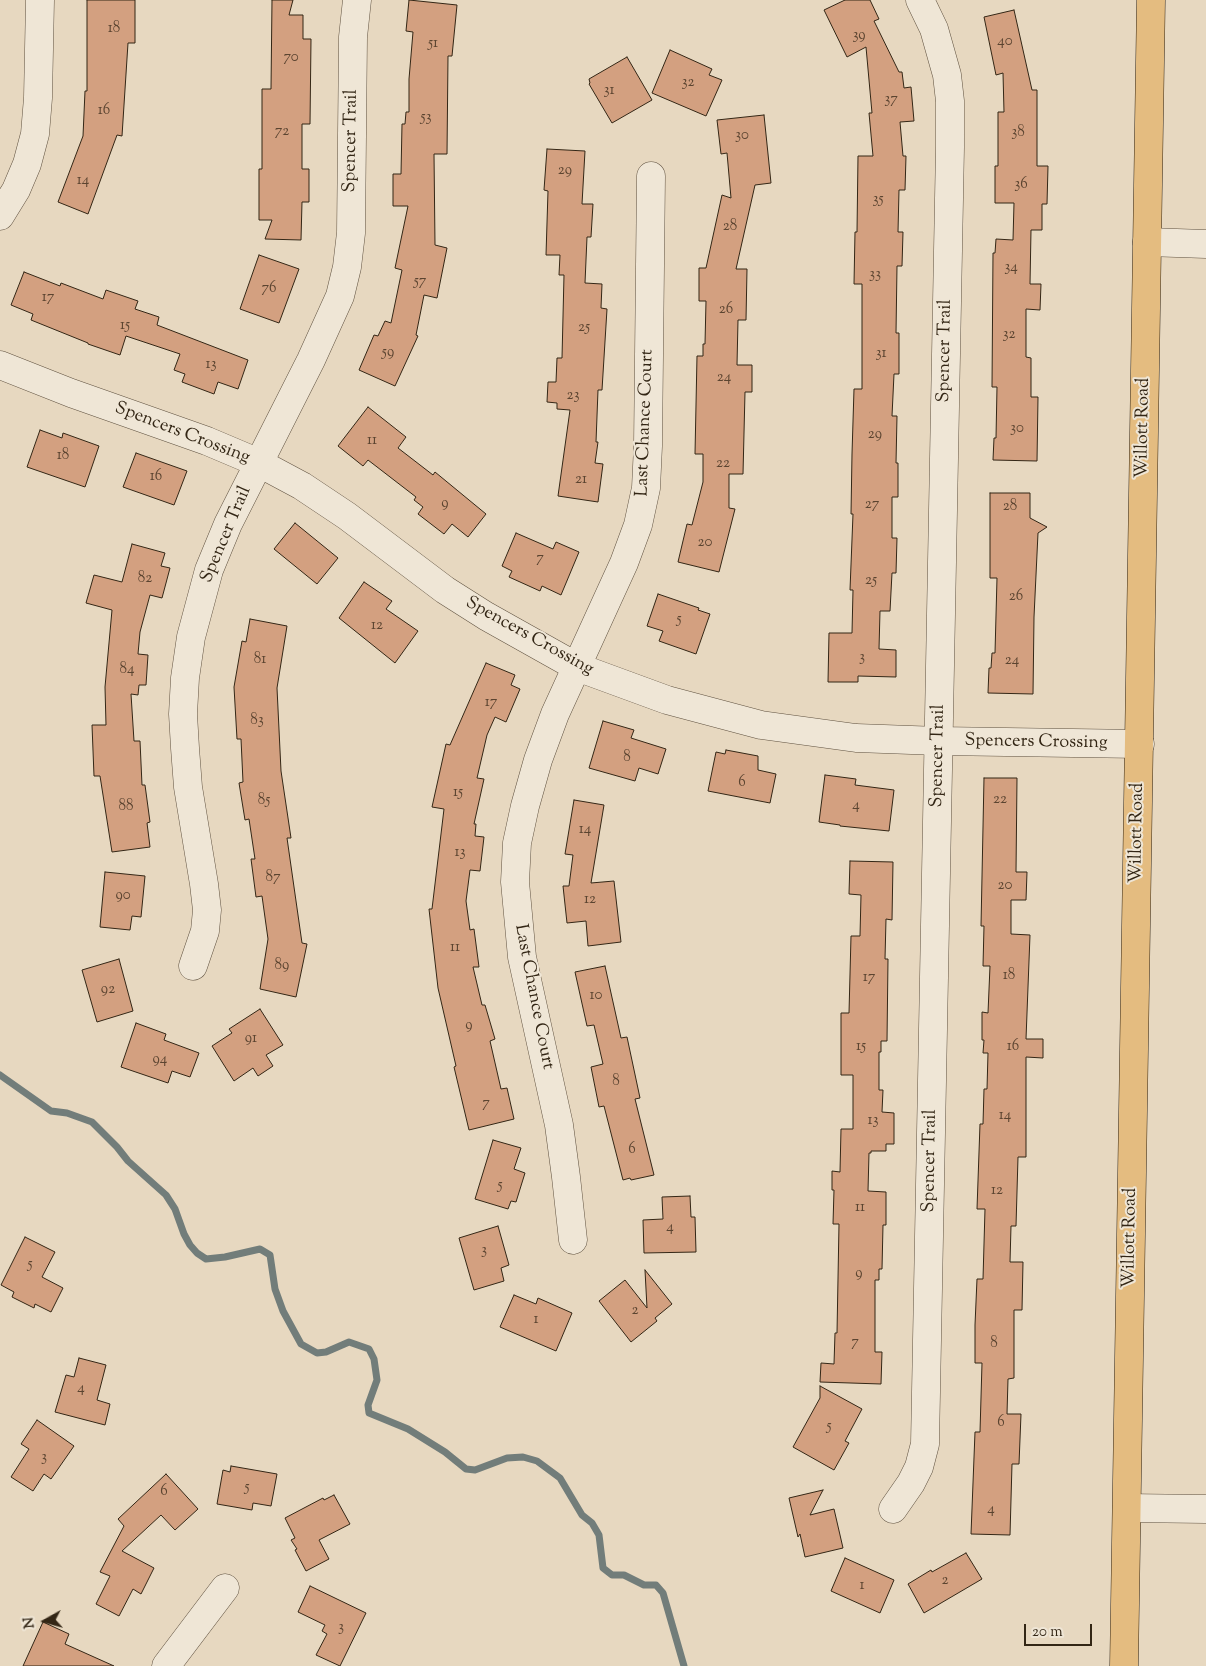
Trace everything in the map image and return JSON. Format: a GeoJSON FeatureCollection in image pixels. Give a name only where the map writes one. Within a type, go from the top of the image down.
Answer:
{"type":"FeatureCollection","features":[{"type":"Feature","properties":{"kind":"main road","name":"Willott Road"},"geometry":{"type":"LineString","coordinates":[[1124,1666],[1151,0]]}},
{"type":"Feature","properties":{"kind":"street"},"geometry":{"type":"LineString","coordinates":[[0,216],[16,190],[27,164],[35,134],[38,98],[40,0]]}},
{"type":"Feature","properties":{"kind":"street","name":"Spencer Trail"},"geometry":{"type":"LineString","coordinates":[[193,966],[205,931],[207,910],[188,787],[184,748],[185,678],[191,637],[209,570],[228,524],[326,330],[340,296],[347,267],[351,233],[353,36],[357,0]]}},
{"type":"Feature","properties":{"kind":"street","name":"Spencer Trail"},"geometry":{"type":"LineString","coordinates":[[893,1508],[911,1483],[919,1467],[925,1444],[939,741],[950,101],[942,54],[934,29],[920,0]]}},
{"type":"Feature","properties":{"kind":"street","name":"Last Chance Court"},"geometry":{"type":"LineString","coordinates":[[573,1240],[559,1125],[522,957],[515,882],[517,843],[538,760],[555,714],[630,548],[638,525],[646,488],[651,176]]}},
{"type":"Feature","properties":{"kind":"street"},"geometry":{"type":"LineString","coordinates":[[1147,242],[1206,244]]}},
{"type":"Feature","properties":{"kind":"street","name":"Spencers Crossing"},"geometry":{"type":"LineString","coordinates":[[0,365],[71,393],[207,441],[259,463],[302,486],[347,516],[470,606],[577,667],[667,700],[761,725],[856,738],[1140,744]]}},
{"type":"Feature","properties":{"kind":"street"},"geometry":{"type":"LineString","coordinates":[[1127,1508],[1206,1509]]}},
{"type":"Feature","properties":{"kind":"street"},"geometry":{"type":"LineString","coordinates":[[166,1666],[225,1588]]}},
{"type":"Feature","properties":{"kind":"building"},"geometry":{"type":"Polygon","coordinates":[[[87,0],[135,0],[135,43],[128,43],[122,136],[117,135],[88,214],[58,202],[83,136],[85,91],[87,91],[87,0]]]}},
{"type":"Feature","properties":{"kind":"building"},"geometry":{"type":"Polygon","coordinates":[[[272,0],[293,0],[289,15],[303,15],[303,39],[311,39],[310,124],[302,124],[302,169],[309,169],[309,202],[302,202],[301,240],[265,239],[272,220],[259,220],[259,169],[262,169],[262,89],[271,89],[272,0]]]}},
{"type":"Feature","properties":{"kind":"building"},"geometry":{"type":"Polygon","coordinates":[[[409,0],[457,5],[452,56],[448,56],[447,154],[434,154],[435,245],[447,248],[437,298],[424,295],[416,335],[418,336],[395,386],[359,370],[374,335],[378,336],[385,321],[391,323],[402,270],[395,268],[408,206],[393,206],[393,174],[401,174],[402,124],[405,124],[406,112],[409,112],[409,79],[413,32],[406,31],[409,0]]]}},
{"type":"Feature","properties":{"kind":"building"},"geometry":{"type":"Polygon","coordinates":[[[845,0],[870,0],[879,19],[874,21],[899,72],[902,72],[904,88],[911,87],[914,121],[900,122],[903,156],[906,156],[905,190],[899,190],[898,232],[903,232],[902,266],[897,266],[896,333],[899,333],[899,374],[894,374],[892,416],[897,416],[896,463],[898,463],[898,497],[892,497],[892,538],[897,538],[896,573],[892,573],[890,611],[880,611],[879,649],[896,650],[896,677],[858,676],[858,682],[828,682],[829,633],[852,633],[853,590],[850,590],[854,389],[862,389],[862,284],[854,284],[858,156],[873,156],[869,113],[872,113],[866,47],[847,57],[824,10],[845,0]]]}},
{"type":"Feature","properties":{"kind":"building"},"geometry":{"type":"Polygon","coordinates":[[[1014,10],[1032,90],[1037,90],[1037,166],[1048,166],[1047,204],[1042,204],[1042,230],[1031,230],[1030,284],[1041,284],[1040,310],[1026,309],[1026,357],[1031,358],[1031,397],[1038,397],[1037,461],[993,460],[994,438],[996,438],[997,387],[992,387],[993,253],[995,253],[996,239],[1013,240],[1014,203],[995,203],[995,166],[998,166],[998,112],[1004,112],[1003,73],[996,75],[984,17],[1014,10]]]}},
{"type":"Feature","properties":{"kind":"building"},"geometry":{"type":"Polygon","coordinates":[[[670,50],[712,69],[709,75],[722,80],[706,116],[652,93],[670,50]]]}},
{"type":"Feature","properties":{"kind":"building"},"geometry":{"type":"Polygon","coordinates":[[[627,57],[652,100],[612,123],[589,84],[589,79],[627,57]]]}},
{"type":"Feature","properties":{"kind":"building"},"geometry":{"type":"Polygon","coordinates":[[[764,115],[771,183],[755,185],[736,269],[747,269],[746,320],[738,320],[737,365],[752,365],[752,392],[745,392],[743,474],[729,474],[729,508],[735,509],[719,572],[678,562],[687,524],[692,525],[703,482],[703,454],[695,454],[697,356],[703,356],[703,344],[705,344],[706,301],[699,301],[699,268],[706,268],[722,195],[731,198],[727,153],[721,154],[717,120],[764,115]]]}},
{"type":"Feature","properties":{"kind":"building"},"geometry":{"type":"Polygon","coordinates":[[[547,149],[585,151],[582,204],[593,204],[591,237],[587,237],[585,283],[602,284],[601,308],[607,309],[602,390],[598,390],[596,442],[598,442],[595,463],[603,464],[598,502],[558,496],[570,410],[557,409],[557,403],[547,402],[548,382],[556,382],[557,358],[562,358],[564,275],[559,275],[560,255],[546,255],[548,191],[544,190],[547,149]]]}},
{"type":"Feature","properties":{"kind":"building"},"geometry":{"type":"Polygon","coordinates":[[[259,255],[299,269],[279,323],[240,309],[259,255]]]}},
{"type":"Feature","properties":{"kind":"building"},"geometry":{"type":"Polygon","coordinates":[[[24,272],[60,286],[61,283],[103,299],[106,290],[138,301],[135,309],[159,317],[157,325],[248,360],[238,389],[218,382],[214,394],[182,382],[185,374],[174,370],[180,354],[126,336],[120,355],[31,320],[33,314],[11,305],[24,272]]]}},
{"type":"Feature","properties":{"kind":"building"},"geometry":{"type":"Polygon","coordinates":[[[368,407],[406,437],[398,448],[433,475],[435,472],[486,514],[468,537],[452,524],[444,534],[418,514],[423,507],[414,500],[416,497],[368,460],[363,466],[338,446],[368,407]]]}},
{"type":"Feature","properties":{"kind":"building"},"geometry":{"type":"Polygon","coordinates":[[[40,430],[62,438],[63,433],[99,446],[85,487],[27,467],[40,430]]]}},
{"type":"Feature","properties":{"kind":"building"},"geometry":{"type":"Polygon","coordinates":[[[136,453],[187,471],[174,505],[123,487],[136,453]]]}},
{"type":"Feature","properties":{"kind":"building"},"geometry":{"type":"Polygon","coordinates":[[[990,493],[1030,493],[1030,518],[1047,527],[1038,533],[1033,694],[988,693],[989,668],[991,668],[992,653],[995,653],[997,578],[990,578],[990,493]]]}},
{"type":"Feature","properties":{"kind":"building"},"geometry":{"type":"Polygon","coordinates":[[[295,523],[338,558],[317,584],[274,549],[295,523]]]}},
{"type":"Feature","properties":{"kind":"building"},"geometry":{"type":"Polygon","coordinates":[[[516,533],[553,549],[556,542],[579,552],[561,595],[542,586],[540,591],[509,577],[512,571],[502,566],[516,533]]]}},
{"type":"Feature","properties":{"kind":"building"},"geometry":{"type":"Polygon","coordinates":[[[132,544],[165,553],[161,566],[170,568],[162,598],[150,595],[140,632],[138,654],[148,655],[146,685],[139,685],[138,695],[131,694],[134,741],[140,741],[142,785],[145,785],[150,822],[147,823],[150,847],[112,852],[100,776],[94,776],[92,725],[106,725],[105,687],[112,610],[86,603],[94,575],[122,582],[132,544]]]}},
{"type":"Feature","properties":{"kind":"building"},"geometry":{"type":"Polygon","coordinates":[[[364,582],[392,601],[386,609],[418,631],[395,663],[339,618],[364,582]]]}},
{"type":"Feature","properties":{"kind":"building"},"geometry":{"type":"Polygon","coordinates":[[[658,594],[699,608],[698,610],[710,614],[696,654],[659,641],[663,631],[647,626],[658,594]]]}},
{"type":"Feature","properties":{"kind":"building"},"geometry":{"type":"Polygon","coordinates":[[[250,619],[287,626],[277,688],[281,771],[291,838],[287,838],[302,943],[307,944],[296,997],[260,989],[268,939],[262,896],[256,897],[251,859],[255,859],[249,819],[245,820],[239,783],[243,782],[241,739],[237,739],[234,687],[242,641],[246,642],[250,619]]]}},
{"type":"Feature","properties":{"kind":"building"},"geometry":{"type":"Polygon","coordinates":[[[486,663],[515,675],[511,685],[520,689],[506,722],[495,717],[487,735],[477,778],[484,779],[474,824],[476,824],[475,836],[484,837],[480,871],[470,870],[466,901],[470,930],[474,929],[479,967],[473,967],[482,1005],[485,1005],[495,1039],[490,1041],[501,1089],[507,1088],[514,1119],[469,1130],[438,988],[429,909],[432,909],[444,809],[432,807],[446,744],[450,745],[486,663]]]}},
{"type":"Feature","properties":{"kind":"building"},"geometry":{"type":"Polygon","coordinates":[[[603,721],[634,730],[631,738],[666,749],[658,774],[639,768],[635,781],[589,768],[603,721]]]}},
{"type":"Feature","properties":{"kind":"building"},"geometry":{"type":"Polygon","coordinates":[[[726,750],[758,756],[758,770],[776,774],[770,803],[708,791],[716,752],[725,754],[726,750]]]}},
{"type":"Feature","properties":{"kind":"building"},"geometry":{"type":"Polygon","coordinates":[[[825,775],[856,779],[855,785],[894,790],[889,831],[819,822],[825,775]]]}},
{"type":"Feature","properties":{"kind":"building"},"geometry":{"type":"Polygon","coordinates":[[[984,778],[1017,778],[1016,872],[1027,872],[1026,900],[1011,900],[1011,934],[1030,935],[1026,1039],[1043,1039],[1043,1058],[1026,1057],[1026,1157],[1018,1157],[1016,1226],[1011,1226],[1010,1262],[1023,1262],[1022,1310],[1014,1310],[1014,1378],[1008,1379],[1007,1414],[1021,1414],[1019,1464],[1012,1464],[1010,1535],[971,1534],[975,1432],[980,1432],[982,1363],[975,1363],[975,1325],[977,1279],[983,1279],[985,1209],[977,1209],[980,1124],[983,1124],[984,1089],[987,1089],[988,1053],[983,1053],[982,1012],[988,1013],[990,966],[983,966],[984,926],[981,926],[984,778]]]}},
{"type":"Feature","properties":{"kind":"building"},"geometry":{"type":"Polygon","coordinates":[[[574,800],[604,805],[591,883],[614,881],[621,942],[588,946],[586,921],[567,923],[563,886],[569,886],[573,855],[565,854],[574,800]]]}},
{"type":"Feature","properties":{"kind":"building"},"geometry":{"type":"Polygon","coordinates":[[[850,861],[893,862],[892,920],[886,919],[885,959],[888,959],[887,1041],[881,1041],[881,1052],[879,1052],[879,1090],[883,1090],[882,1112],[894,1113],[894,1144],[886,1144],[886,1151],[871,1151],[869,1153],[868,1191],[886,1192],[886,1225],[883,1225],[882,1269],[879,1269],[879,1280],[875,1280],[875,1352],[882,1352],[881,1384],[820,1382],[821,1363],[834,1364],[835,1333],[837,1333],[839,1224],[833,1224],[834,1190],[832,1190],[832,1171],[840,1172],[841,1129],[853,1129],[853,1075],[841,1075],[841,1013],[849,1013],[851,936],[860,936],[861,895],[849,894],[850,861]]]}},
{"type":"Feature","properties":{"kind":"building"},"geometry":{"type":"Polygon","coordinates":[[[105,872],[145,876],[141,917],[132,916],[130,930],[100,927],[105,872]]]}},
{"type":"Feature","properties":{"kind":"building"},"geometry":{"type":"Polygon","coordinates":[[[119,959],[133,1011],[97,1022],[82,970],[119,959]]]}},
{"type":"Feature","properties":{"kind":"building"},"geometry":{"type":"Polygon","coordinates":[[[605,966],[621,1038],[627,1037],[640,1098],[635,1099],[654,1175],[631,1180],[630,1178],[623,1180],[604,1106],[599,1107],[591,1067],[603,1064],[594,1025],[587,1026],[575,972],[605,966]]]}},
{"type":"Feature","properties":{"kind":"building"},"geometry":{"type":"Polygon","coordinates":[[[260,1009],[283,1045],[266,1055],[273,1066],[258,1076],[253,1068],[234,1081],[212,1046],[232,1033],[229,1029],[260,1009]]]}},
{"type":"Feature","properties":{"kind":"building"},"geometry":{"type":"Polygon","coordinates":[[[136,1023],[166,1034],[164,1040],[199,1053],[190,1077],[172,1071],[168,1083],[121,1067],[136,1023]]]}},
{"type":"Feature","properties":{"kind":"building"},"geometry":{"type":"Polygon","coordinates":[[[493,1140],[521,1148],[514,1169],[525,1173],[516,1202],[511,1201],[508,1209],[475,1199],[493,1140]]]}},
{"type":"Feature","properties":{"kind":"building"},"geometry":{"type":"Polygon","coordinates":[[[690,1196],[691,1217],[695,1217],[696,1252],[644,1253],[643,1220],[663,1219],[662,1197],[690,1196]]]}},
{"type":"Feature","properties":{"kind":"building"},"geometry":{"type":"Polygon","coordinates":[[[498,1226],[509,1265],[501,1268],[504,1281],[474,1290],[459,1238],[498,1226]]]}},
{"type":"Feature","properties":{"kind":"building"},"geometry":{"type":"Polygon","coordinates":[[[25,1237],[55,1252],[42,1277],[63,1288],[51,1312],[35,1304],[34,1308],[12,1297],[14,1292],[1,1285],[25,1237]]]}},
{"type":"Feature","properties":{"kind":"building"},"geometry":{"type":"Polygon","coordinates":[[[645,1270],[672,1304],[655,1318],[657,1321],[631,1342],[599,1301],[625,1280],[647,1308],[645,1270]]]}},
{"type":"Feature","properties":{"kind":"building"},"geometry":{"type":"Polygon","coordinates":[[[514,1295],[536,1304],[538,1298],[572,1313],[556,1351],[500,1327],[514,1295]]]}},
{"type":"Feature","properties":{"kind":"building"},"geometry":{"type":"Polygon","coordinates":[[[79,1358],[106,1365],[97,1400],[110,1404],[105,1425],[55,1412],[66,1375],[74,1377],[79,1358]]]}},
{"type":"Feature","properties":{"kind":"building"},"geometry":{"type":"Polygon","coordinates":[[[820,1386],[862,1409],[845,1441],[849,1443],[834,1470],[793,1447],[820,1398],[820,1386]]]}},
{"type":"Feature","properties":{"kind":"building"},"geometry":{"type":"Polygon","coordinates":[[[37,1420],[74,1446],[51,1479],[44,1474],[33,1491],[11,1477],[29,1449],[21,1444],[37,1420]]]}},
{"type":"Feature","properties":{"kind":"building"},"geometry":{"type":"Polygon","coordinates":[[[231,1466],[277,1474],[271,1506],[253,1503],[252,1510],[217,1504],[223,1470],[230,1472],[231,1466]]]}},
{"type":"Feature","properties":{"kind":"building"},"geometry":{"type":"Polygon","coordinates":[[[166,1474],[198,1509],[175,1530],[161,1515],[122,1551],[154,1568],[141,1594],[133,1589],[119,1616],[96,1604],[110,1576],[100,1572],[124,1526],[118,1519],[166,1474]]]}},
{"type":"Feature","properties":{"kind":"building"},"geometry":{"type":"Polygon","coordinates":[[[823,1490],[810,1515],[834,1509],[843,1548],[805,1557],[800,1534],[798,1537],[789,1498],[823,1490]]]}},
{"type":"Feature","properties":{"kind":"building"},"geometry":{"type":"Polygon","coordinates":[[[334,1495],[350,1524],[319,1540],[329,1559],[306,1571],[291,1540],[295,1538],[285,1518],[323,1498],[324,1500],[334,1495]]]}},
{"type":"Feature","properties":{"kind":"building"},"geometry":{"type":"Polygon","coordinates":[[[966,1553],[982,1579],[924,1613],[908,1584],[931,1570],[932,1572],[966,1553]]]}},
{"type":"Feature","properties":{"kind":"building"},"geometry":{"type":"Polygon","coordinates":[[[845,1558],[894,1580],[880,1613],[831,1591],[845,1558]]]}},
{"type":"Feature","properties":{"kind":"building"},"geometry":{"type":"Polygon","coordinates":[[[310,1586],[366,1613],[340,1666],[316,1655],[327,1634],[322,1631],[325,1625],[298,1612],[310,1586]]]}},
{"type":"Feature","properties":{"kind":"building"},"geometry":{"type":"Polygon","coordinates":[[[43,1622],[69,1634],[65,1644],[114,1666],[23,1666],[43,1622]]]}},
{"type":"Feature","properties":{"kind":"waterway"},"geometry":{"type":"LineString","coordinates":[[0,1075],[51,1111],[67,1113],[92,1122],[128,1161],[166,1195],[175,1209],[184,1234],[197,1253],[206,1259],[260,1249],[270,1255],[275,1289],[283,1311],[301,1344],[317,1353],[326,1352],[349,1342],[369,1349],[374,1359],[377,1380],[368,1405],[369,1413],[408,1429],[445,1452],[466,1469],[475,1470],[507,1458],[523,1457],[537,1461],[560,1478],[582,1515],[592,1523],[599,1535],[603,1568],[612,1575],[624,1575],[644,1585],[656,1585],[663,1593],[684,1666]]}}]}
